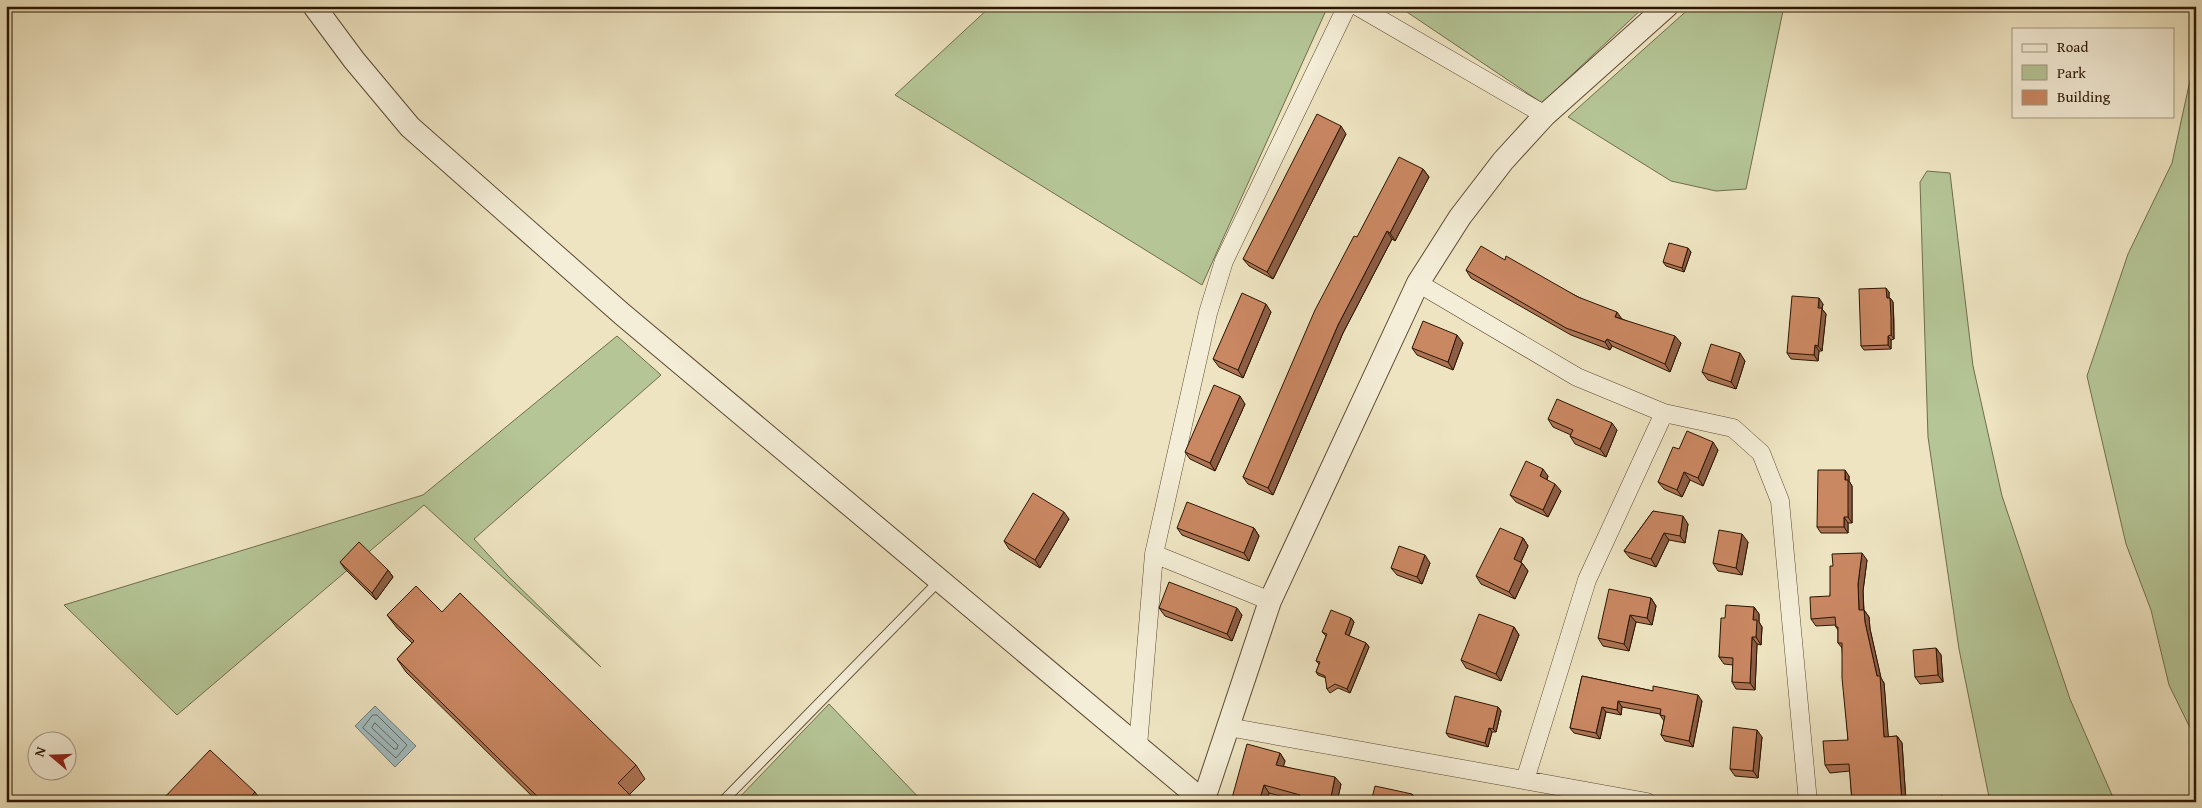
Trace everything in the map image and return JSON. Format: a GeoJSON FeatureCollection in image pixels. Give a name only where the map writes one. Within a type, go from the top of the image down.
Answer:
{"type":"FeatureCollection","features":[{"type":"Feature","properties":{"kind":"street"},"geometry":{"type":"LineString","coordinates":[[314,6],[354,60],[410,127],[622,314],[1203,801],[1270,601],[1418,283],[1460,217],[1503,161],[1544,114],[1667,6]]}},
{"type":"Feature","properties":{"kind":"street"},"geometry":{"type":"LineString","coordinates":[[1138,746],[1154,554],[1208,313],[1224,261],[1347,6]]}},
{"type":"Feature","properties":{"kind":"street"},"geometry":{"type":"LineString","coordinates":[[1357,6],[1544,114]]}},
{"type":"Feature","properties":{"kind":"street"},"geometry":{"type":"LineString","coordinates":[[1418,283],[1577,377],[1664,413],[1733,428],[1761,453],[1780,501],[1808,802]]}},
{"type":"Feature","properties":{"kind":"street"},"geometry":{"type":"LineString","coordinates":[[1525,780],[1587,580],[1664,413]]}},
{"type":"Feature","properties":{"kind":"street"},"geometry":{"type":"LineString","coordinates":[[1154,554],[1270,601]]}},
{"type":"Feature","properties":{"kind":"street"},"geometry":{"type":"LineString","coordinates":[[1228,727],[1647,802]]}},
{"type":"Feature","properties":{"kind":"lane"},"geometry":{"type":"LineString","coordinates":[[722,802],[940,579]]}},
{"type":"Feature","properties":{"kind":"green space"},"geometry":{"type":"Polygon","coordinates":[[[991,6],[1328,6],[1202,285],[895,95],[991,6]]]}},
{"type":"Feature","properties":{"kind":"green space"},"geometry":{"type":"Polygon","coordinates":[[[1398,6],[1645,6],[1542,103],[1398,6]]]}},
{"type":"Feature","properties":{"kind":"green space"},"geometry":{"type":"Polygon","coordinates":[[[1692,6],[1784,6],[1746,189],[1716,191],[1671,181],[1568,117],[1692,6]]]}},
{"type":"Feature","properties":{"kind":"green space"},"geometry":{"type":"Polygon","coordinates":[[[2196,53],[2196,740],[2169,685],[2151,610],[2126,544],[2087,376],[2128,254],[2172,163],[2196,53]]]}},
{"type":"Feature","properties":{"kind":"green space"},"geometry":{"type":"Polygon","coordinates":[[[1927,171],[1950,173],[1973,366],[2002,496],[2070,699],[2115,802],[1990,802],[1959,649],[1928,437],[1920,182],[1927,171]]]}},
{"type":"Feature","properties":{"kind":"green space"},"geometry":{"type":"Polygon","coordinates":[[[617,336],[661,375],[474,539],[508,576],[601,667],[424,505],[177,715],[64,605],[423,495],[617,336]]]}},
{"type":"Feature","properties":{"kind":"green space"},"geometry":{"type":"Polygon","coordinates":[[[829,704],[923,802],[735,802],[829,704]]]}},
{"type":"Feature","properties":{"kind":"water"},"geometry":{"type":"Polygon","coordinates":[[[375,706],[416,746],[395,767],[355,726],[375,706]]]}},
{"type":"Feature","properties":{"kind":"building"},"geometry":{"type":"Polygon","coordinates":[[[1317,114],[1341,126],[1267,272],[1243,259],[1317,114]]]}},
{"type":"Feature","properties":{"kind":"building"},"geometry":{"type":"Polygon","coordinates":[[[1399,157],[1423,169],[1390,233],[1387,231],[1338,325],[1268,488],[1243,477],[1315,310],[1354,236],[1357,237],[1399,157]]]}},
{"type":"Feature","properties":{"kind":"building"},"geometry":{"type":"Polygon","coordinates":[[[1669,243],[1688,248],[1682,268],[1663,262],[1669,243]]]}},
{"type":"Feature","properties":{"kind":"building"},"geometry":{"type":"Polygon","coordinates":[[[1481,246],[1505,260],[1506,256],[1578,297],[1617,312],[1615,317],[1675,336],[1665,364],[1607,339],[1605,342],[1566,328],[1466,270],[1481,246]]]}},
{"type":"Feature","properties":{"kind":"building"},"geometry":{"type":"Polygon","coordinates":[[[1886,288],[1887,298],[1890,298],[1891,317],[1891,335],[1888,336],[1888,345],[1861,346],[1859,289],[1886,288]]]}},
{"type":"Feature","properties":{"kind":"building"},"geometry":{"type":"Polygon","coordinates":[[[1242,293],[1266,304],[1238,370],[1213,359],[1242,293]]]}},
{"type":"Feature","properties":{"kind":"building"},"geometry":{"type":"Polygon","coordinates":[[[1792,296],[1819,298],[1818,308],[1822,308],[1818,346],[1815,345],[1814,355],[1787,353],[1792,296]]]}},
{"type":"Feature","properties":{"kind":"building"},"geometry":{"type":"Polygon","coordinates":[[[1423,321],[1457,335],[1448,362],[1412,348],[1423,321]]]}},
{"type":"Feature","properties":{"kind":"building"},"geometry":{"type":"Polygon","coordinates":[[[1711,344],[1740,353],[1731,382],[1702,372],[1711,344]]]}},
{"type":"Feature","properties":{"kind":"building"},"geometry":{"type":"Polygon","coordinates":[[[1214,385],[1240,396],[1210,463],[1185,452],[1214,385]]]}},
{"type":"Feature","properties":{"kind":"building"},"geometry":{"type":"Polygon","coordinates":[[[1557,399],[1612,423],[1600,449],[1570,436],[1573,430],[1548,419],[1557,399]]]}},
{"type":"Feature","properties":{"kind":"building"},"geometry":{"type":"Polygon","coordinates":[[[1687,431],[1713,442],[1698,478],[1684,472],[1677,490],[1658,482],[1673,447],[1679,449],[1687,431]]]}},
{"type":"Feature","properties":{"kind":"building"},"geometry":{"type":"Polygon","coordinates":[[[1526,461],[1543,469],[1540,476],[1555,484],[1543,510],[1510,495],[1526,461]]]}},
{"type":"Feature","properties":{"kind":"building"},"geometry":{"type":"Polygon","coordinates":[[[1818,470],[1845,470],[1845,480],[1848,480],[1848,517],[1844,517],[1844,527],[1817,527],[1818,470]]]}},
{"type":"Feature","properties":{"kind":"building"},"geometry":{"type":"Polygon","coordinates":[[[1033,493],[1064,512],[1035,560],[1004,541],[1033,493]]]}},
{"type":"Feature","properties":{"kind":"building"},"geometry":{"type":"Polygon","coordinates":[[[1187,502],[1254,528],[1244,553],[1177,528],[1187,502]]]}},
{"type":"Feature","properties":{"kind":"building"},"geometry":{"type":"Polygon","coordinates":[[[1653,511],[1683,516],[1680,536],[1664,533],[1651,559],[1624,551],[1653,511]]]}},
{"type":"Feature","properties":{"kind":"building"},"geometry":{"type":"Polygon","coordinates":[[[1500,528],[1523,538],[1514,559],[1522,563],[1509,592],[1476,576],[1500,528]]]}},
{"type":"Feature","properties":{"kind":"building"},"geometry":{"type":"Polygon","coordinates":[[[1719,530],[1742,534],[1736,568],[1713,563],[1719,530]]]}},
{"type":"Feature","properties":{"kind":"building"},"geometry":{"type":"Polygon","coordinates":[[[359,542],[388,570],[372,593],[340,562],[359,542]]]}},
{"type":"Feature","properties":{"kind":"building"},"geometry":{"type":"Polygon","coordinates":[[[1399,546],[1425,555],[1417,577],[1391,568],[1399,546]]]}},
{"type":"Feature","properties":{"kind":"building"},"geometry":{"type":"Polygon","coordinates":[[[1862,553],[1858,584],[1859,610],[1864,610],[1877,676],[1880,676],[1884,737],[1897,736],[1902,802],[1852,802],[1849,764],[1825,765],[1823,741],[1848,740],[1842,678],[1842,643],[1838,643],[1838,627],[1836,627],[1835,617],[1811,619],[1810,597],[1830,596],[1830,566],[1833,566],[1832,554],[1862,553]]]}},
{"type":"Feature","properties":{"kind":"building"},"geometry":{"type":"Polygon","coordinates":[[[1169,582],[1237,608],[1227,634],[1159,608],[1169,582]]]}},
{"type":"Feature","properties":{"kind":"building"},"geometry":{"type":"Polygon","coordinates":[[[416,586],[442,612],[460,593],[636,765],[618,783],[637,802],[543,802],[397,659],[414,641],[387,615],[416,586]]]}},
{"type":"Feature","properties":{"kind":"building"},"geometry":{"type":"Polygon","coordinates":[[[1609,589],[1651,598],[1647,618],[1630,615],[1624,644],[1598,638],[1609,589]]]}},
{"type":"Feature","properties":{"kind":"building"},"geometry":{"type":"Polygon","coordinates":[[[1726,605],[1754,607],[1753,620],[1757,620],[1756,637],[1752,637],[1750,683],[1732,682],[1733,658],[1719,657],[1721,618],[1725,618],[1726,605]]]}},
{"type":"Feature","properties":{"kind":"building"},"geometry":{"type":"Polygon","coordinates":[[[1331,610],[1351,618],[1345,634],[1366,643],[1347,689],[1335,684],[1327,689],[1325,676],[1316,672],[1320,662],[1316,661],[1327,634],[1322,632],[1331,610]]]}},
{"type":"Feature","properties":{"kind":"building"},"geometry":{"type":"Polygon","coordinates":[[[1479,614],[1514,627],[1496,674],[1461,660],[1479,614]]]}},
{"type":"Feature","properties":{"kind":"building"},"geometry":{"type":"Polygon","coordinates":[[[1936,648],[1938,675],[1915,677],[1913,650],[1936,648]]]}},
{"type":"Feature","properties":{"kind":"building"},"geometry":{"type":"Polygon","coordinates":[[[1582,676],[1653,691],[1653,686],[1698,695],[1689,741],[1661,735],[1665,716],[1660,715],[1661,709],[1618,701],[1617,710],[1602,707],[1596,733],[1570,728],[1582,676]]]}},
{"type":"Feature","properties":{"kind":"building"},"geometry":{"type":"Polygon","coordinates":[[[1455,696],[1498,707],[1493,729],[1489,728],[1485,743],[1446,733],[1455,696]]]}},
{"type":"Feature","properties":{"kind":"building"},"geometry":{"type":"Polygon","coordinates":[[[1733,727],[1757,730],[1753,771],[1730,769],[1733,727]]]}},
{"type":"Feature","properties":{"kind":"building"},"geometry":{"type":"Polygon","coordinates":[[[1247,744],[1280,753],[1276,765],[1335,777],[1330,802],[1298,802],[1300,795],[1264,785],[1259,802],[1245,802],[1232,798],[1247,744]]]}},
{"type":"Feature","properties":{"kind":"building"},"geometry":{"type":"Polygon","coordinates":[[[210,750],[255,792],[246,802],[160,802],[210,750]]]}},
{"type":"Feature","properties":{"kind":"building"},"geometry":{"type":"Polygon","coordinates":[[[1375,786],[1412,794],[1411,802],[1371,802],[1375,786]]]}},
{"type":"Feature","properties":{"kind":"building"},"geometry":{"type":"Polygon","coordinates":[[[1943,796],[1944,802],[1904,802],[1943,796]]]}}]}
